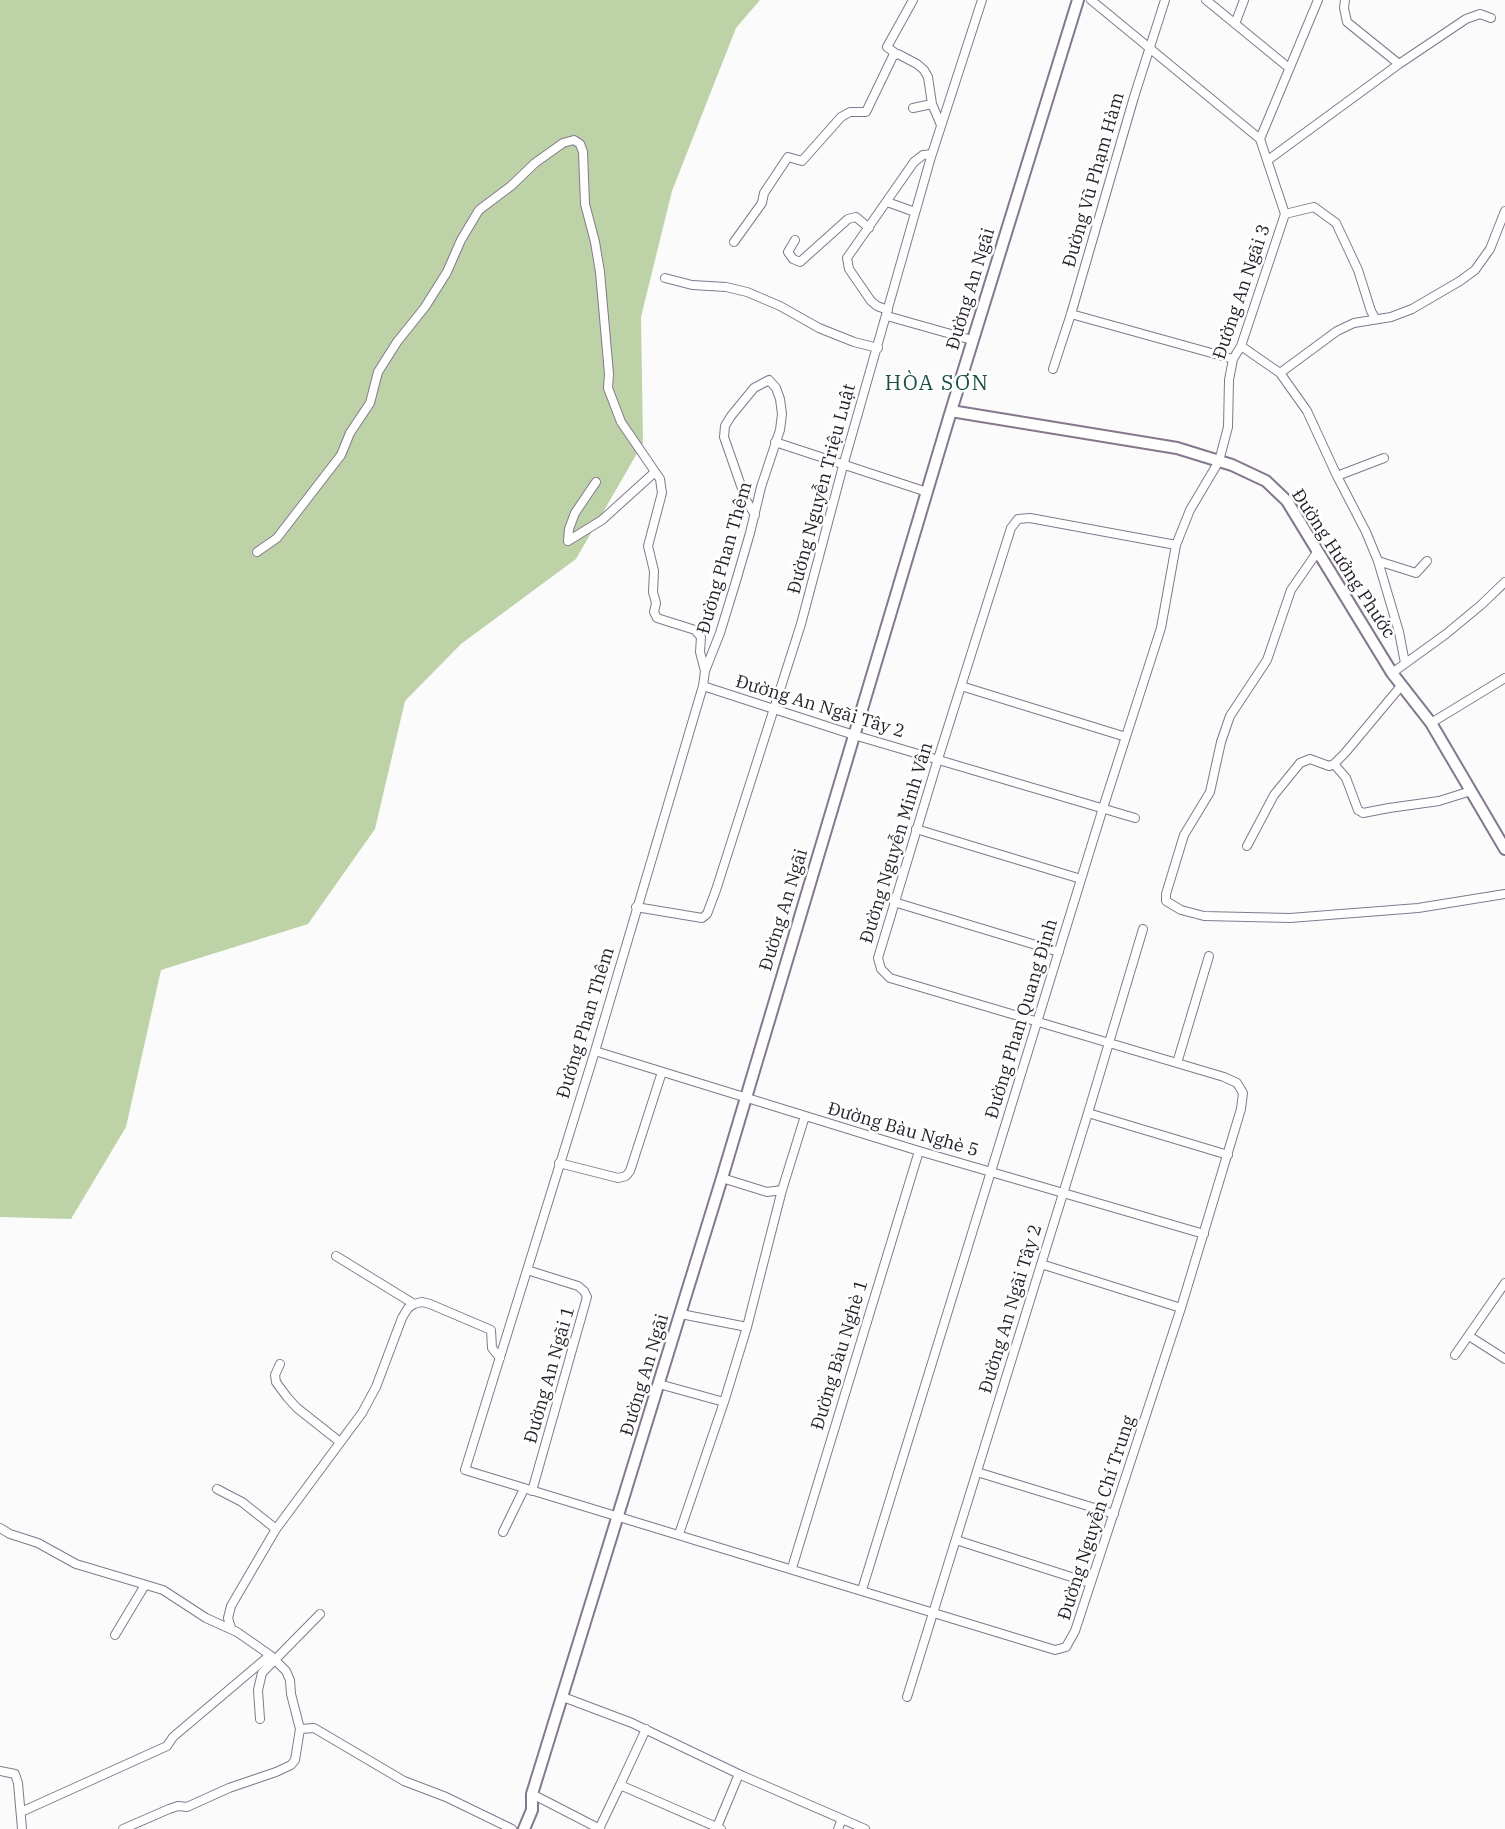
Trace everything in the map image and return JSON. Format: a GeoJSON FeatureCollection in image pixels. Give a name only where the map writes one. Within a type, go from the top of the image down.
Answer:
{"type":"FeatureCollection","features":[{"type":"Feature","properties":{"kind":"main road","name":"Đường An Ngãi"},"geometry":{"type":"LineString","coordinates":[[525,1829],[532,1810],[532,1794],[723,1178],[745,1097],[972,340],[1078,0]]}},
{"type":"Feature","properties":{"kind":"main road","name":"Đường Hưởng Phước"},"geometry":{"type":"LineString","coordinates":[[951,411],[1177,448],[1219,461],[1266,481],[1287,501],[1392,673],[1431,723],[1505,849]]}},
{"type":"Feature","properties":{"kind":"street"},"geometry":{"type":"LineString","coordinates":[[734,242],[762,203],[764,194],[788,157],[802,160],[841,117],[850,112],[866,112],[895,53],[887,47],[913,0]]}},
{"type":"Feature","properties":{"kind":"street","name":"Đường Nguyễn Triệu Luật"},"geometry":{"type":"LineString","coordinates":[[636,907],[702,918],[707,914],[801,624],[915,212],[982,0]]}},
{"type":"Feature","properties":{"kind":"street","name":"Đường An Ngãi 3"},"geometry":{"type":"LineString","coordinates":[[1091,0],[1260,139],[1285,214],[1241,346],[1233,359],[1229,380],[1228,427],[1219,461]]}},
{"type":"Feature","properties":{"kind":"street","name":"Đường Vũ Phạm Hàm"},"geometry":{"type":"LineString","coordinates":[[1053,369],[1165,0]]}},
{"type":"Feature","properties":{"kind":"street"},"geometry":{"type":"LineString","coordinates":[[1206,0],[1289,68]]}},
{"type":"Feature","properties":{"kind":"street"},"geometry":{"type":"LineString","coordinates":[[1235,24],[1244,0]]}},
{"type":"Feature","properties":{"kind":"street"},"geometry":{"type":"LineString","coordinates":[[1260,139],[1318,0]]}},
{"type":"Feature","properties":{"kind":"street"},"geometry":{"type":"LineString","coordinates":[[1345,0],[1347,22],[1399,64]]}},
{"type":"Feature","properties":{"kind":"street"},"geometry":{"type":"LineString","coordinates":[[1268,160],[1399,64],[1471,16],[1480,14],[1491,18]]}},
{"type":"Feature","properties":{"kind":"street"},"geometry":{"type":"LineString","coordinates":[[893,56],[898,54],[924,70],[928,77],[932,104],[941,125]]}},
{"type":"Feature","properties":{"kind":"street"},"geometry":{"type":"LineString","coordinates":[[914,108],[932,104]]}},
{"type":"Feature","properties":{"kind":"street"},"geometry":{"type":"LineString","coordinates":[[257,552],[277,538],[341,455],[350,433],[370,403],[378,372],[397,342],[425,308],[447,272],[461,240],[479,210],[511,186],[535,163],[563,143],[574,140],[580,144],[583,152],[585,204],[600,272],[609,374],[608,388],[621,422],[660,479],[662,493],[648,546],[654,571],[653,592],[656,603],[654,612],[657,618],[695,630],[701,637],[700,652],[705,671]]}},
{"type":"Feature","properties":{"kind":"street"},"geometry":{"type":"LineString","coordinates":[[932,154],[922,155],[917,159],[848,255],[847,264],[874,304],[887,313],[972,340]]}},
{"type":"Feature","properties":{"kind":"street"},"geometry":{"type":"LineString","coordinates":[[887,202],[915,212]]}},
{"type":"Feature","properties":{"kind":"street"},"geometry":{"type":"LineString","coordinates":[[1285,214],[1314,207],[1336,223],[1358,270],[1375,318]]}},
{"type":"Feature","properties":{"kind":"street"},"geometry":{"type":"LineString","coordinates":[[1280,373],[1337,331],[1354,323],[1391,317],[1412,309],[1460,281],[1474,270],[1490,249],[1505,211]]}},
{"type":"Feature","properties":{"kind":"street"},"geometry":{"type":"LineString","coordinates":[[795,240],[788,251],[793,259],[800,262],[848,219],[856,217],[869,228]]}},
{"type":"Feature","properties":{"kind":"street"},"geometry":{"type":"LineString","coordinates":[[665,278],[692,285],[726,287],[747,292],[780,306],[819,328],[854,342],[878,348]]}},
{"type":"Feature","properties":{"kind":"street"},"geometry":{"type":"LineString","coordinates":[[1071,314],[1233,359]]}},
{"type":"Feature","properties":{"kind":"street"},"geometry":{"type":"LineString","coordinates":[[1241,346],[1280,373],[1307,411],[1378,561],[1399,632],[1405,663]]}},
{"type":"Feature","properties":{"kind":"street","name":"Đường Phan Thêm"},"geometry":{"type":"LineString","coordinates":[[619,1516],[465,1470],[595,1051],[703,686],[705,671],[720,633],[780,430],[782,414],[780,399],[776,388],[769,380],[754,388],[725,426],[724,437],[729,457],[754,514]]}},
{"type":"Feature","properties":{"kind":"street"},"geometry":{"type":"LineString","coordinates":[[775,442],[927,492]]}},
{"type":"Feature","properties":{"kind":"street"},"geometry":{"type":"LineString","coordinates":[[1337,476],[1384,458]]}},
{"type":"Feature","properties":{"kind":"street","name":"Đường Phan Quang Định"},"geometry":{"type":"LineString","coordinates":[[862,1590],[1103,808],[1161,628],[1176,545],[1190,510],[1219,461]]}},
{"type":"Feature","properties":{"kind":"street"},"geometry":{"type":"LineString","coordinates":[[596,482],[575,513],[569,529],[568,541],[602,520],[655,472]]}},
{"type":"Feature","properties":{"kind":"street","name":"Đường Nguyễn Minh Vân"},"geometry":{"type":"LineString","coordinates":[[1176,545],[1030,518],[1018,519],[1011,528],[916,829],[878,958],[881,969],[890,978],[1232,1080],[1241,1087]]}},
{"type":"Feature","properties":{"kind":"street"},"geometry":{"type":"LineString","coordinates":[[1318,552],[1292,590],[1267,660],[1230,716],[1221,742],[1210,792],[1184,835],[1166,894],[1166,901],[1181,910],[1204,916],[1290,918],[1429,907],[1505,894]]}},
{"type":"Feature","properties":{"kind":"street"},"geometry":{"type":"LineString","coordinates":[[1378,561],[1416,573],[1427,561]]}},
{"type":"Feature","properties":{"kind":"street"},"geometry":{"type":"LineString","coordinates":[[1392,673],[1464,620],[1505,582]]}},
{"type":"Feature","properties":{"kind":"street"},"geometry":{"type":"LineString","coordinates":[[1431,723],[1505,678]]}},
{"type":"Feature","properties":{"kind":"street","name":"Đường An Ngãi Tây 2"},"geometry":{"type":"LineString","coordinates":[[703,686],[854,735],[1135,818]]}},
{"type":"Feature","properties":{"kind":"street"},"geometry":{"type":"LineString","coordinates":[[961,686],[1126,737]]}},
{"type":"Feature","properties":{"kind":"street"},"geometry":{"type":"LineString","coordinates":[[1247,846],[1267,807],[1300,763],[1310,759],[1329,766],[1334,764],[1401,686]]}},
{"type":"Feature","properties":{"kind":"street"},"geometry":{"type":"LineString","coordinates":[[1334,764],[1346,778],[1356,807],[1364,813],[1389,807],[1439,801],[1471,791]]}},
{"type":"Feature","properties":{"kind":"street"},"geometry":{"type":"LineString","coordinates":[[916,829],[1081,879]]}},
{"type":"Feature","properties":{"kind":"street"},"geometry":{"type":"LineString","coordinates":[[894,902],[1059,952]]}},
{"type":"Feature","properties":{"kind":"street","name":"Đường An Ngãi Tây 2"},"geometry":{"type":"LineString","coordinates":[[907,1697],[1143,929]]}},
{"type":"Feature","properties":{"kind":"street"},"geometry":{"type":"LineString","coordinates":[[1177,1063],[1209,956]]}},
{"type":"Feature","properties":{"kind":"street","name":"Đường Bàu Nghè 5"},"geometry":{"type":"LineString","coordinates":[[595,1051],[919,1151],[1204,1234]]}},
{"type":"Feature","properties":{"kind":"street"},"geometry":{"type":"LineString","coordinates":[[559,1163],[618,1178],[627,1176],[662,1072]]}},
{"type":"Feature","properties":{"kind":"street","name":"Đường Nguyễn Chí Trung"},"geometry":{"type":"LineString","coordinates":[[619,1516],[1055,1650],[1066,1647],[1071,1641],[1181,1308],[1241,1110],[1243,1100],[1241,1087]]}},
{"type":"Feature","properties":{"kind":"street"},"geometry":{"type":"LineString","coordinates":[[1088,1113],[1228,1155]]}},
{"type":"Feature","properties":{"kind":"street"},"geometry":{"type":"LineString","coordinates":[[679,1534],[747,1327],[805,1116]]}},
{"type":"Feature","properties":{"kind":"street","name":"Đường Bàu Nghè 1"},"geometry":{"type":"LineString","coordinates":[[792,1568],[919,1151]]}},
{"type":"Feature","properties":{"kind":"street"},"geometry":{"type":"LineString","coordinates":[[723,1178],[767,1192],[783,1190]]}},
{"type":"Feature","properties":{"kind":"street"},"geometry":{"type":"LineString","coordinates":[[336,1256],[414,1304]]}},
{"type":"Feature","properties":{"kind":"street"},"geometry":{"type":"LineString","coordinates":[[1041,1264],[1181,1308]]}},
{"type":"Feature","properties":{"kind":"street","name":"Đường An Ngãi 1"},"geometry":{"type":"LineString","coordinates":[[527,1270],[578,1287],[584,1291],[587,1298],[528,1490]]}},
{"type":"Feature","properties":{"kind":"street"},"geometry":{"type":"LineString","coordinates":[[1455,1355],[1505,1283]]}},
{"type":"Feature","properties":{"kind":"street"},"geometry":{"type":"LineString","coordinates":[[231,1628],[228,1618],[231,1606],[276,1529],[362,1413],[376,1387],[402,1318],[408,1308],[422,1302],[430,1304],[507,1335]]}},
{"type":"Feature","properties":{"kind":"street"},"geometry":{"type":"LineString","coordinates":[[681,1314],[747,1327]]}},
{"type":"Feature","properties":{"kind":"street"},"geometry":{"type":"LineString","coordinates":[[491,1330],[492,1348],[500,1358]]}},
{"type":"Feature","properties":{"kind":"street"},"geometry":{"type":"LineString","coordinates":[[1469,1336],[1505,1359]]}},
{"type":"Feature","properties":{"kind":"street"},"geometry":{"type":"LineString","coordinates":[[280,1364],[275,1375],[276,1382],[287,1397],[297,1408],[340,1442]]}},
{"type":"Feature","properties":{"kind":"street"},"geometry":{"type":"LineString","coordinates":[[659,1384],[724,1402]]}},
{"type":"Feature","properties":{"kind":"street"},"geometry":{"type":"LineString","coordinates":[[976,1472],[1114,1514]]}},
{"type":"Feature","properties":{"kind":"street"},"geometry":{"type":"LineString","coordinates":[[217,1489],[242,1502],[276,1529]]}},
{"type":"Feature","properties":{"kind":"street"},"geometry":{"type":"LineString","coordinates":[[503,1532],[528,1490]]}},
{"type":"Feature","properties":{"kind":"street"},"geometry":{"type":"LineString","coordinates":[[0,1528],[38,1544],[76,1564],[163,1590],[206,1618],[231,1628],[272,1657],[286,1671],[290,1680],[300,1729],[295,1760],[285,1769],[229,1788],[187,1807],[178,1806],[169,1809],[123,1829]]}},
{"type":"Feature","properties":{"kind":"street"},"geometry":{"type":"LineString","coordinates":[[956,1540],[1090,1583]]}},
{"type":"Feature","properties":{"kind":"street"},"geometry":{"type":"LineString","coordinates":[[115,1635],[146,1585]]}},
{"type":"Feature","properties":{"kind":"street"},"geometry":{"type":"LineString","coordinates":[[21,1812],[167,1746],[173,1737],[272,1657],[320,1614]]}},
{"type":"Feature","properties":{"kind":"street"},"geometry":{"type":"LineString","coordinates":[[260,1719],[258,1690],[262,1672],[272,1657]]}},
{"type":"Feature","properties":{"kind":"street"},"geometry":{"type":"LineString","coordinates":[[563,1697],[646,1729],[740,1774],[865,1829]]}},
{"type":"Feature","properties":{"kind":"street"},"geometry":{"type":"LineString","coordinates":[[300,1729],[314,1728],[404,1781],[446,1797],[512,1829]]}},
{"type":"Feature","properties":{"kind":"street"},"geometry":{"type":"LineString","coordinates":[[532,1794],[599,1829],[646,1729]]}},
{"type":"Feature","properties":{"kind":"street"},"geometry":{"type":"LineString","coordinates":[[0,1771],[15,1774],[22,1829]]}},
{"type":"Feature","properties":{"kind":"street"},"geometry":{"type":"LineString","coordinates":[[620,1785],[719,1828],[740,1774]]}},
{"type":"Feature","properties":{"kind":"street"},"geometry":{"type":"LineString","coordinates":[[838,1829],[842,1819]]}},
{"type":"Feature","properties":{"kind":"green space"},"geometry":{"type":"Polygon","coordinates":[[[0,0],[760,0],[736,28],[672,191],[641,317],[643,443],[576,559],[461,644],[405,701],[375,829],[308,924],[161,970],[126,1127],[71,1219],[0,1217],[0,0]]]}},
{"type":"Feature","properties":{"kind":"district","name":"HÒA SƠN"},"geometry":{"type":"Point","coordinates":[937,384]}}]}
